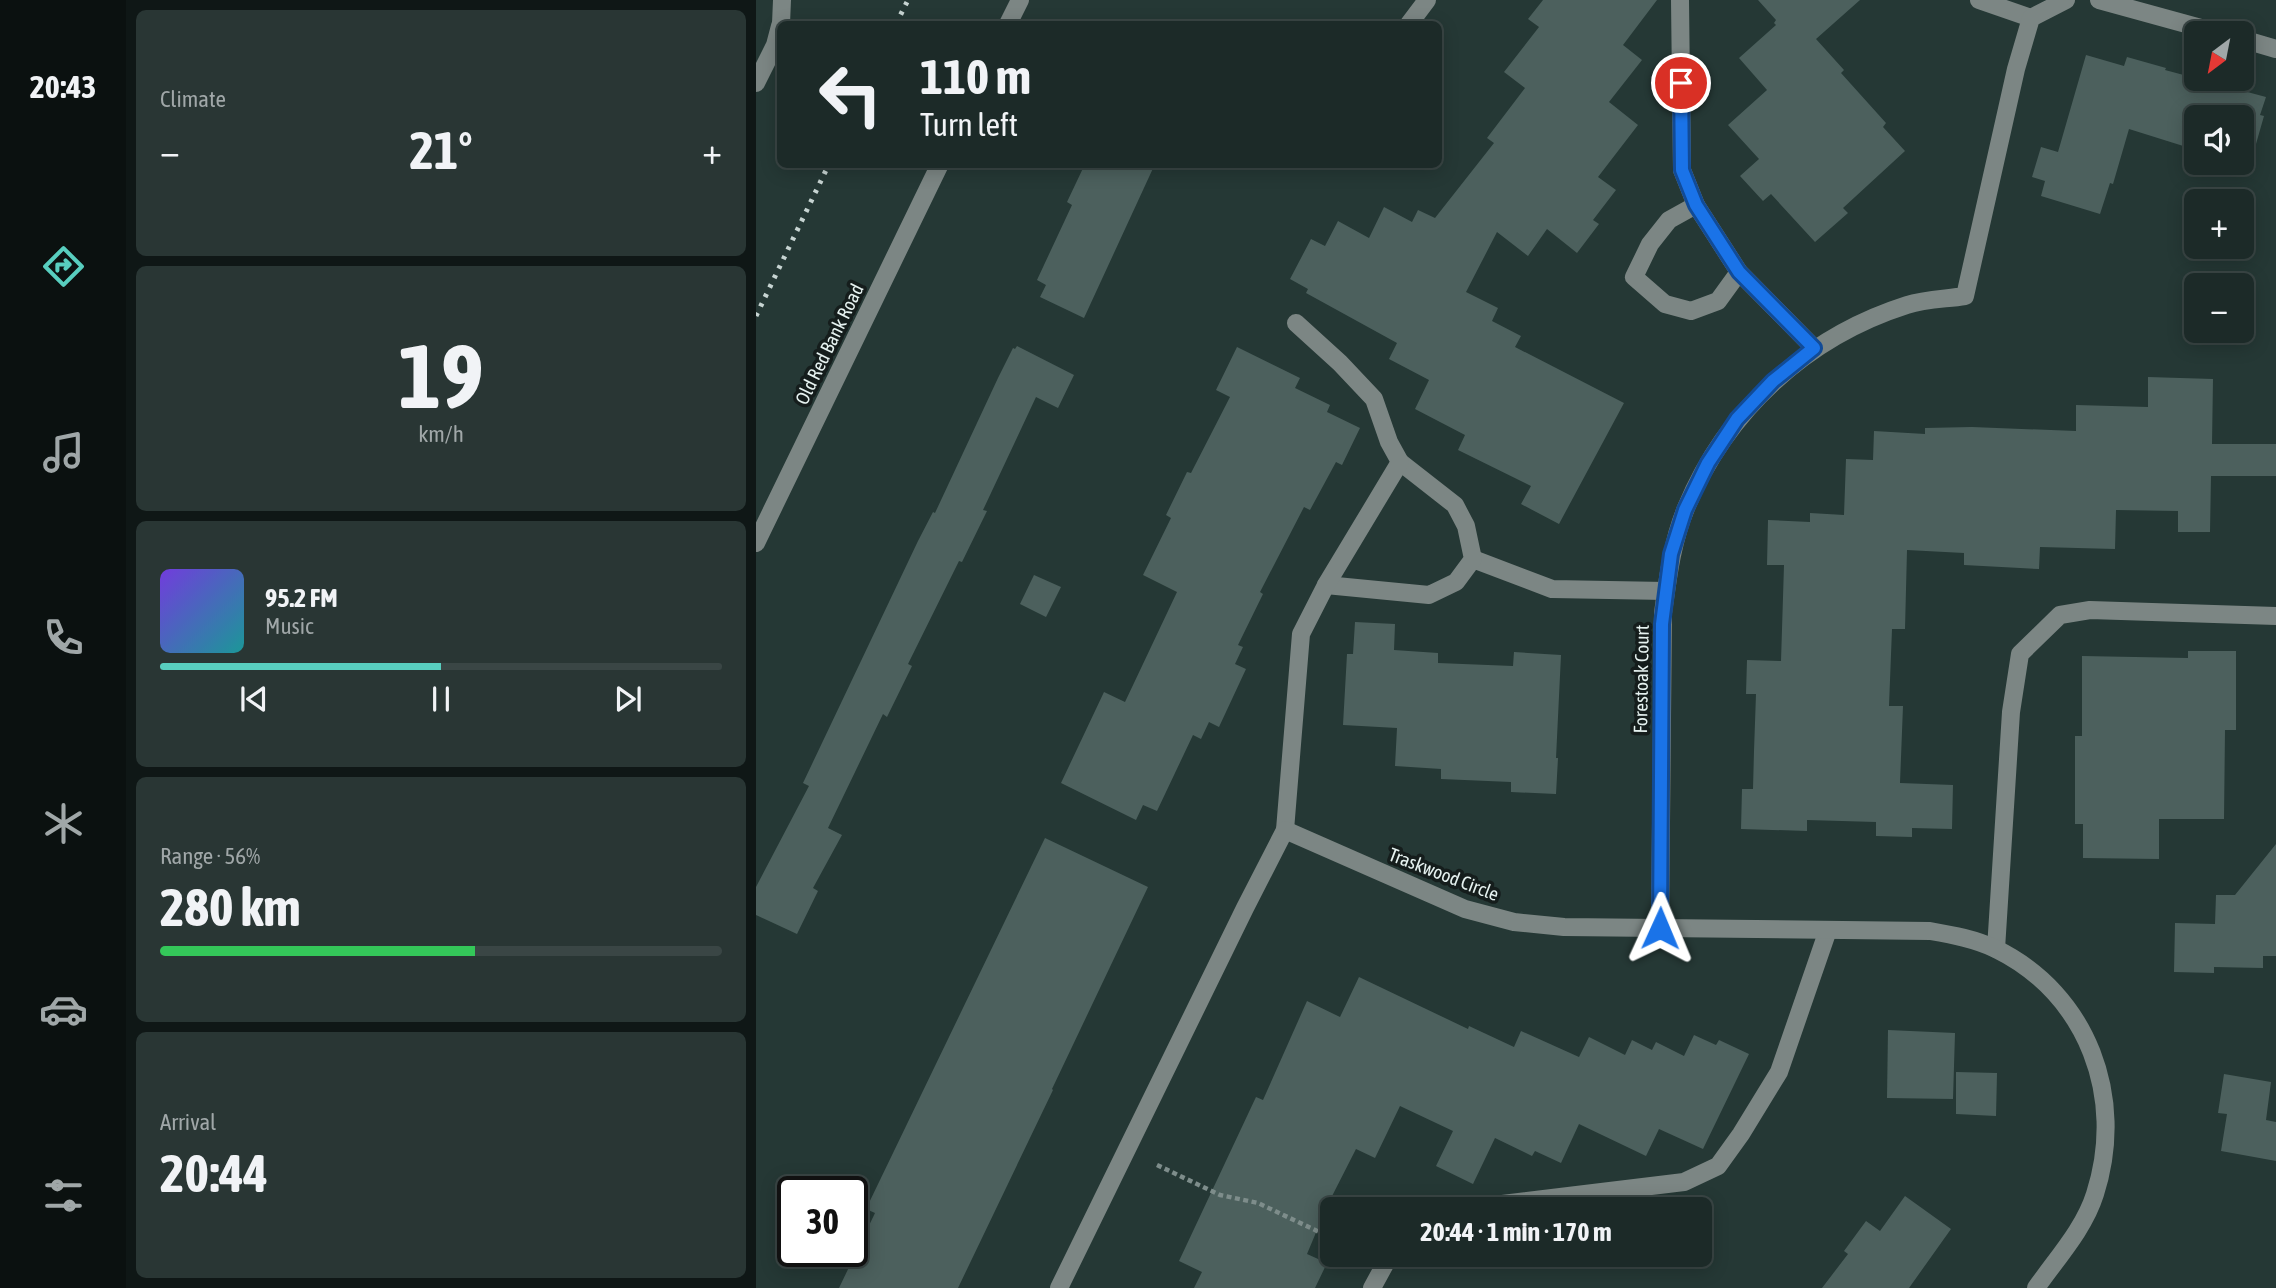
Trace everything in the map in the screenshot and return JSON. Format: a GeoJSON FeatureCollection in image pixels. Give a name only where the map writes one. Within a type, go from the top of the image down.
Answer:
{"type":"FeatureCollection","features":[{"type":"Feature","properties":{"kind":"street"},"geometry":{"type":"LineString","coordinates":[[781,21],[782,0]]}},
{"type":"Feature","properties":{"kind":"street"},"geometry":{"type":"LineString","coordinates":[[1010,21],[1020,0]]}},
{"type":"Feature","properties":{"kind":"street"},"geometry":{"type":"LineString","coordinates":[[1411,21],[1427,0]]}},
{"type":"Feature","properties":{"kind":"street"},"geometry":{"type":"LineString","coordinates":[[1680,0],[1682,170],[1696,205],[1739,272],[1814,348]]}},
{"type":"Feature","properties":{"kind":"street"},"geometry":{"type":"LineString","coordinates":[[1979,0],[2031,18],[2066,0]]}},
{"type":"Feature","properties":{"kind":"street"},"geometry":{"type":"LineString","coordinates":[[2099,0],[2184,23]]}},
{"type":"Feature","properties":{"kind":"street","name":"Forestoak Court"},"geometry":{"type":"LineString","coordinates":[[1660,928],[1662,624],[1670,561],[1685,510],[1708,463],[1737,419],[1773,381],[1814,348],[1860,323],[1909,304],[1965,296],[2015,69],[2031,18]]}},
{"type":"Feature","properties":{"kind":"street"},"geometry":{"type":"LineString","coordinates":[[756,83],[777,38]]}},
{"type":"Feature","properties":{"kind":"street"},"geometry":{"type":"LineString","coordinates":[[2254,43],[2276,49]]}},
{"type":"Feature","properties":{"kind":"street","name":"Old Red Bank Road"},"geometry":{"type":"LineString","coordinates":[[756,543],[938,168]]}},
{"type":"Feature","properties":{"kind":"street"},"geometry":{"type":"LineString","coordinates":[[1696,205],[1669,220],[1650,244],[1634,277],[1665,304],[1691,311],[1718,300],[1739,272]]}},
{"type":"Feature","properties":{"kind":"street"},"geometry":{"type":"LineString","coordinates":[[1296,323],[1374,399],[1389,442],[1400,462],[1455,505],[1466,526],[1473,559],[1456,582],[1429,595],[1326,585]]}},
{"type":"Feature","properties":{"kind":"street"},"geometry":{"type":"LineString","coordinates":[[1059,1288],[1285,830],[1301,634],[1326,585],[1400,462]]}},
{"type":"Feature","properties":{"kind":"street"},"geometry":{"type":"LineString","coordinates":[[1473,559],[1552,590],[1666,591]]}},
{"type":"Feature","properties":{"kind":"street"},"geometry":{"type":"LineString","coordinates":[[1996,949],[2011,712],[2020,654],[2060,615],[2090,610],[2276,616]]}},
{"type":"Feature","properties":{"kind":"street","name":"Traskwood Circle"},"geometry":{"type":"LineString","coordinates":[[1285,830],[1465,909],[1514,922],[1552,926],[1930,931],[1964,937],[1996,949],[2026,967],[2052,989],[2082,1030],[2096,1062],[2105,1095],[2107,1129],[2095,1196],[2080,1227],[2036,1288]]}},
{"type":"Feature","properties":{"kind":"street"},"geometry":{"type":"LineString","coordinates":[[1560,1197],[1684,1182],[1718,1166],[1779,1072],[1828,930]]}},
{"type":"Feature","properties":{"kind":"street"},"geometry":{"type":"LineString","coordinates":[[1372,1288],[1383,1267]]}},
{"type":"Feature","properties":{"kind":"path"},"geometry":{"type":"LineString","coordinates":[[1157,1165],[1220,1195],[1258,1203],[1320,1232]]}},
{"type":"Feature","properties":{"kind":"building"},"geometry":{"type":"Polygon","coordinates":[[[1543,0],[1657,0],[1623,45],[1642,60],[1609,102],[1638,125],[1598,177],[1616,190],[1593,220],[1599,224],[1577,253],[1547,229],[1528,256],[1497,232],[1466,292],[1498,308],[1492,321],[1521,336],[1515,347],[1624,403],[1559,524],[1521,504],[1531,486],[1458,450],[1465,435],[1415,409],[1429,380],[1389,359],[1397,343],[1306,293],[1308,289],[1290,279],[1311,239],[1325,246],[1338,221],[1369,238],[1384,207],[1412,222],[1418,210],[1435,218],[1494,143],[1487,138],[1525,88],[1504,72],[1539,27],[1528,19],[1543,0]]]}},
{"type":"Feature","properties":{"kind":"building"},"geometry":{"type":"Polygon","coordinates":[[[1758,0],[1860,0],[1816,39],[1844,70],[1841,73],[1886,123],[1883,127],[1905,151],[1843,208],[1848,213],[1815,242],[1771,194],[1763,201],[1740,176],[1759,159],[1728,125],[1767,90],[1739,58],[1776,25],[1776,20],[1758,0]]]}},
{"type":"Feature","properties":{"kind":"building"},"geometry":{"type":"Polygon","coordinates":[[[2086,55],[2124,66],[2127,57],[2166,68],[2165,70],[2184,75],[2184,91],[2244,91],[2266,97],[2260,115],[2264,116],[2254,151],[2254,105],[2184,105],[2184,146],[2129,129],[2113,184],[2110,183],[2100,214],[2041,196],[2045,181],[2032,177],[2041,147],[2058,152],[2086,55]]]}},
{"type":"Feature","properties":{"kind":"building"},"geometry":{"type":"Polygon","coordinates":[[[1083,168],[1153,168],[1084,318],[1040,297],[1046,285],[1037,280],[1072,205],[1067,202],[1083,168]]]}},
{"type":"Feature","properties":{"kind":"building"},"geometry":{"type":"Polygon","coordinates":[[[1017,346],[1074,375],[1058,408],[1036,397],[983,510],[987,511],[908,664],[912,666],[887,717],[883,714],[828,828],[842,835],[813,888],[818,891],[797,934],[756,915],[756,887],[809,786],[803,783],[918,541],[933,512],[935,513],[1013,348],[1017,346]]]}},
{"type":"Feature","properties":{"kind":"building"},"geometry":{"type":"Polygon","coordinates":[[[1237,347],[1300,378],[1295,388],[1330,405],[1327,412],[1360,428],[1342,465],[1336,462],[1310,510],[1304,507],[1260,592],[1263,594],[1238,645],[1243,647],[1235,664],[1246,669],[1219,727],[1209,722],[1201,739],[1193,735],[1157,811],[1143,805],[1136,820],[1061,783],[1104,692],[1125,702],[1177,592],[1143,575],[1171,518],[1166,515],[1187,472],[1191,473],[1230,397],[1216,390],[1237,347]]]}},
{"type":"Feature","properties":{"kind":"building"},"geometry":{"type":"Polygon","coordinates":[[[2148,377],[2213,379],[2212,444],[2276,444],[2276,476],[2211,476],[2210,532],[2178,532],[2178,511],[2116,510],[2115,549],[2040,547],[2039,569],[1964,565],[1964,553],[1907,550],[1905,629],[1892,629],[1889,706],[1903,706],[1900,783],[1953,785],[1952,829],[1912,828],[1912,837],[1876,836],[1876,822],[1807,820],[1807,831],[1741,829],[1742,789],[1753,789],[1756,694],[1746,694],[1747,660],[1781,661],[1784,565],[1767,565],[1768,520],[1810,522],[1810,513],[1844,515],[1846,459],[1873,460],[1874,431],[1925,434],[1925,428],[1972,427],[2076,431],[2076,405],[2148,407],[2148,377]]]}},
{"type":"Feature","properties":{"kind":"building"},"geometry":{"type":"Polygon","coordinates":[[[1034,575],[1061,587],[1046,617],[1020,604],[1034,575]]]}},
{"type":"Feature","properties":{"kind":"building"},"geometry":{"type":"Polygon","coordinates":[[[1355,622],[1395,624],[1394,650],[1438,653],[1438,663],[1513,666],[1514,652],[1561,655],[1556,794],[1511,792],[1511,782],[1441,779],[1441,769],[1395,766],[1397,728],[1343,725],[1347,654],[1353,654],[1355,622]]]}},
{"type":"Feature","properties":{"kind":"building"},"geometry":{"type":"Polygon","coordinates":[[[2188,651],[2236,651],[2236,730],[2225,730],[2224,819],[2159,819],[2159,859],[2083,858],[2083,824],[2075,824],[2075,736],[2082,736],[2082,656],[2188,658],[2188,651]]]}},
{"type":"Feature","properties":{"kind":"building"},"geometry":{"type":"Polygon","coordinates":[[[1045,838],[1148,887],[958,1288],[839,1288],[849,1267],[868,1267],[868,1228],[875,1213],[868,1210],[868,1205],[1045,838]]]}},
{"type":"Feature","properties":{"kind":"building"},"geometry":{"type":"Polygon","coordinates":[[[2276,844],[2276,956],[2263,956],[2263,968],[2214,967],[2214,973],[2174,972],[2175,923],[2215,924],[2216,895],[2235,895],[2276,844]]]}},
{"type":"Feature","properties":{"kind":"building"},"geometry":{"type":"Polygon","coordinates":[[[1359,977],[1468,1029],[1469,1026],[1514,1047],[1521,1031],[1579,1057],[1589,1037],[1625,1055],[1632,1040],[1652,1050],[1656,1042],[1684,1056],[1694,1035],[1716,1045],[1719,1040],[1749,1054],[1703,1149],[1659,1129],[1646,1156],[1579,1124],[1561,1163],[1535,1151],[1532,1156],[1495,1138],[1473,1184],[1436,1166],[1453,1131],[1400,1106],[1375,1158],[1356,1149],[1332,1197],[1320,1197],[1320,1223],[1307,1254],[1320,1260],[1320,1267],[1325,1267],[1315,1288],[1194,1288],[1202,1272],[1179,1261],[1256,1097],[1263,1100],[1307,1001],[1340,1017],[1359,977]]]}},
{"type":"Feature","properties":{"kind":"building"},"geometry":{"type":"Polygon","coordinates":[[[1888,1030],[1955,1033],[1953,1099],[1887,1098],[1888,1030]]]}},
{"type":"Feature","properties":{"kind":"building"},"geometry":{"type":"Polygon","coordinates":[[[1956,1072],[1997,1073],[1996,1116],[1956,1114],[1956,1072]]]}},
{"type":"Feature","properties":{"kind":"building"},"geometry":{"type":"Polygon","coordinates":[[[2224,1074],[2271,1082],[2266,1120],[2276,1122],[2276,1161],[2221,1151],[2227,1114],[2218,1113],[2224,1074]]]}},
{"type":"Feature","properties":{"kind":"building"},"geometry":{"type":"Polygon","coordinates":[[[1905,1196],[1951,1229],[1909,1288],[1822,1288],[1848,1254],[1844,1251],[1866,1221],[1880,1231],[1905,1196]]]}},
{"type":"Feature","properties":{"kind":"railway"},"geometry":{"type":"LineString","coordinates":[[898,21],[908,0]]}},
{"type":"Feature","properties":{"kind":"railway"},"geometry":{"type":"LineString","coordinates":[[756,316],[827,168]]}},
{"type":"Feature","properties":{"kind":"route"},"geometry":{"type":"LineString","coordinates":[[1660,928],[1662,624],[1671,554],[1685,510],[1708,463],[1737,419],[1773,381],[1814,348],[1739,272],[1696,205],[1682,170],[1681,83]]}}]}
